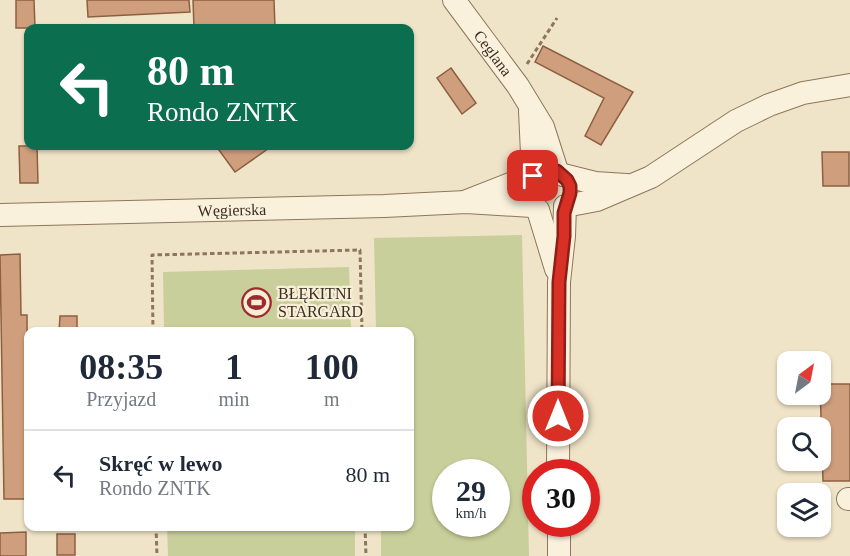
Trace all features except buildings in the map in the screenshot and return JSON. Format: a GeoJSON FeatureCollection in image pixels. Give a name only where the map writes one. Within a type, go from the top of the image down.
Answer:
{"type":"FeatureCollection","features":[{"type":"Feature","properties":{"kind":"street","name":"Ceglana"},"geometry":{"type":"LineString","coordinates":[[454,0],[518,86],[547,135],[560,173]]}},
{"type":"Feature","properties":{"kind":"street"},"geometry":{"type":"LineString","coordinates":[[535,208],[552,213],[564,206],[597,200],[670,166],[729,126],[769,105],[803,93],[850,85]]}},
{"type":"Feature","properties":{"kind":"street","name":"Ceglana"},"geometry":{"type":"LineString","coordinates":[[530,109],[533,176]]}},
{"type":"Feature","properties":{"kind":"street"},"geometry":{"type":"LineString","coordinates":[[559,282],[548,238],[526,191],[533,176],[548,169],[595,183],[630,185]]}},
{"type":"Feature","properties":{"kind":"street"},"geometry":{"type":"LineString","coordinates":[[558,459],[559,282],[564,236],[564,206],[570,193],[567,180],[560,173]]}},
{"type":"Feature","properties":{"kind":"street","name":"Węgierska"},"geometry":{"type":"LineString","coordinates":[[466,202],[533,176]]}},
{"type":"Feature","properties":{"kind":"street","name":"Węgierska"},"geometry":{"type":"LineString","coordinates":[[0,215],[466,202],[535,208]]}},
{"type":"Feature","properties":{"kind":"street"},"geometry":{"type":"LineString","coordinates":[[559,537],[559,556]]}},
{"type":"Feature","properties":{"kind":"path"},"geometry":{"type":"LineString","coordinates":[[525,68],[557,18]]}},
{"type":"Feature","properties":{"kind":"path"},"geometry":{"type":"LineString","coordinates":[[153,327],[152,255],[360,250],[362,327]]}},
{"type":"Feature","properties":{"kind":"path"},"geometry":{"type":"LineString","coordinates":[[156,531],[157,556]]}},
{"type":"Feature","properties":{"kind":"path"},"geometry":{"type":"LineString","coordinates":[[365,531],[366,556]]}},
{"type":"Feature","properties":{"kind":"green space"},"geometry":{"type":"Polygon","coordinates":[[[522,235],[527,459],[522,459],[522,537],[529,537],[529,556],[381,556],[381,531],[414,531],[414,327],[376,327],[374,238],[522,235]]]}},
{"type":"Feature","properties":{"kind":"green space","name":"BŁĘKITNI STARGARD"},"geometry":{"type":"Polygon","coordinates":[[[349,267],[351,327],[164,327],[163,272],[349,267]]]}},
{"type":"Feature","properties":{"kind":"green space"},"geometry":{"type":"Polygon","coordinates":[[[167,531],[355,531],[355,556],[168,556],[167,531]]]}},
{"type":"Feature","properties":{"kind":"place","name":"BŁĘKITNI STARGARD"},"geometry":{"type":"Point","coordinates":[257,302]}},
{"type":"Feature","properties":{"kind":"route"},"geometry":{"type":"LineString","coordinates":[[533,176],[548,169],[557,171],[563,175],[570,186],[568,201],[564,206],[564,236],[559,282],[558,416]]}}]}
